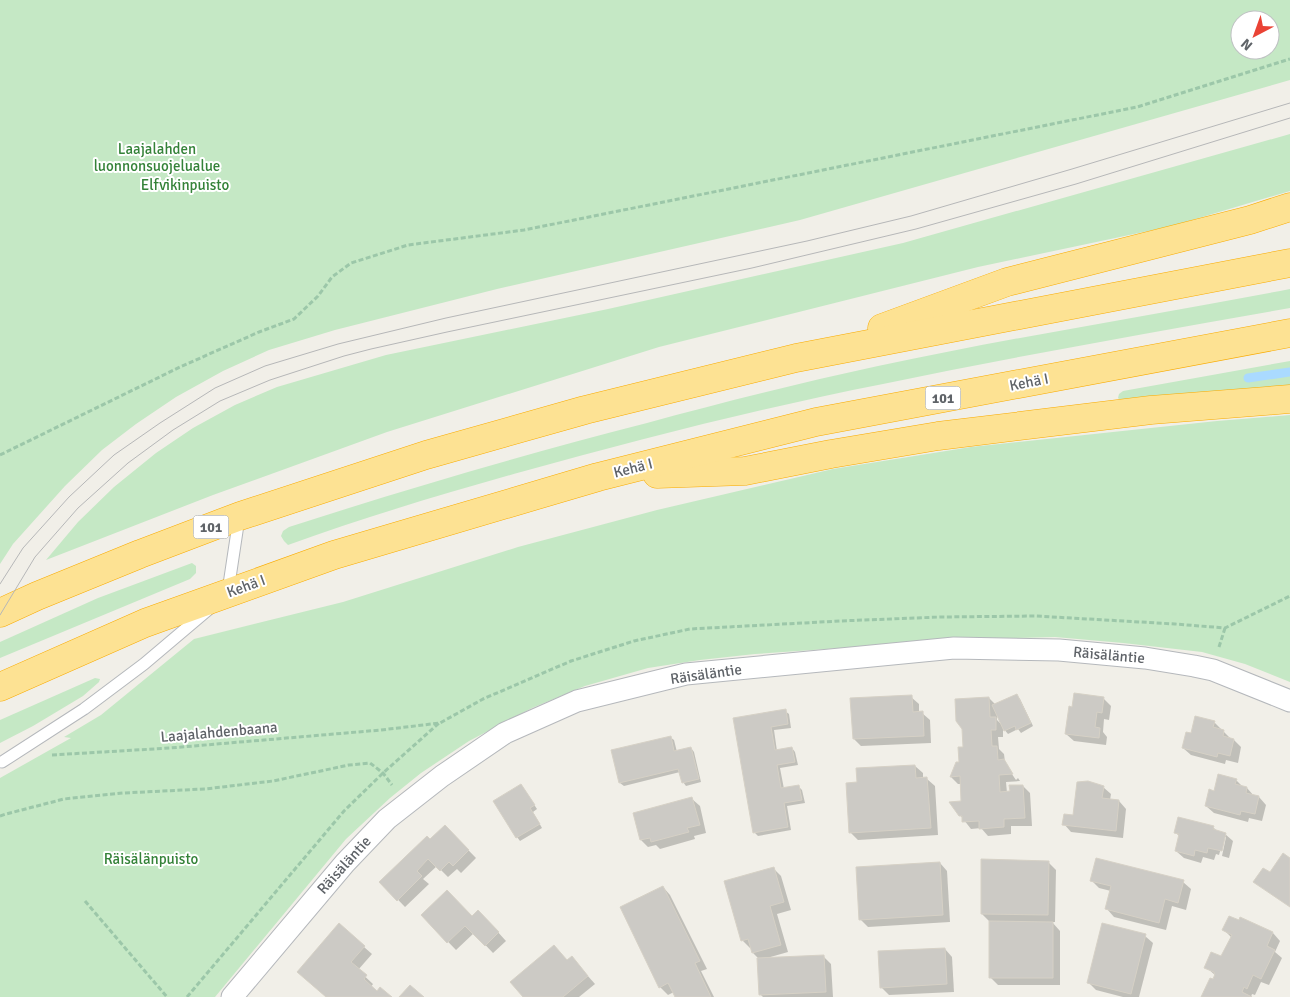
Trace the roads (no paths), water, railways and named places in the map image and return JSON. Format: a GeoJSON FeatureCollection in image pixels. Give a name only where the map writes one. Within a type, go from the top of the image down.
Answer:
{"type":"FeatureCollection","features":[{"type":"Feature","properties":{"kind":"highway"},"geometry":{"type":"LineString","coordinates":[[796,358],[1007,282],[1250,220],[1290,207]]}},
{"type":"Feature","properties":{"kind":"highway","name":"101"},"geometry":{"type":"LineString","coordinates":[[0,613],[140,554],[240,516],[426,455],[585,410],[796,358],[1290,263]]}},
{"type":"Feature","properties":{"kind":"highway","name":"Kehä I"},"geometry":{"type":"LineString","coordinates":[[0,687],[146,623],[334,555],[598,477],[816,422],[1290,333]]}},
{"type":"Feature","properties":{"kind":"highway"},"geometry":{"type":"LineString","coordinates":[[598,477],[745,470],[938,436],[1151,410],[1290,399]]}},
{"type":"Feature","properties":{"kind":"street","name":"Räisäläntie"},"geometry":{"type":"LineString","coordinates":[[232,997],[345,863],[387,819],[442,776],[505,733],[577,701],[686,674],[954,648],[1059,650],[1146,658],[1213,670],[1290,701]]}},
{"type":"Feature","properties":{"kind":"lane"},"geometry":{"type":"LineString","coordinates":[[2,762],[84,708],[144,664],[228,593],[240,516]]}},
{"type":"Feature","properties":{"kind":"waterway"},"geometry":{"type":"LineString","coordinates":[[1248,378],[1290,372]]}},
{"type":"Feature","properties":{"kind":"tram line"},"geometry":{"type":"LineString","coordinates":[[0,584],[23,548],[69,497],[114,455],[215,388],[265,366],[338,344],[446,318],[807,241],[911,216],[1290,103]]}},
{"type":"Feature","properties":{"kind":"tram line"},"geometry":{"type":"LineString","coordinates":[[0,615],[35,557],[78,508],[128,463],[173,430],[220,401],[270,380],[371,349],[752,268],[916,229],[1076,184],[1290,118]]}},
{"type":"Feature","properties":{"kind":"park label","name":"Laajalahden luonnonsuojelualue"},"geometry":{"type":"Point","coordinates":[157,158]}},
{"type":"Feature","properties":{"kind":"park label","name":"Elfvikinpuisto"},"geometry":{"type":"Point","coordinates":[185,185]}},
{"type":"Feature","properties":{"kind":"park label","name":"Räisälänpuisto"},"geometry":{"type":"Point","coordinates":[151,859]}}]}
